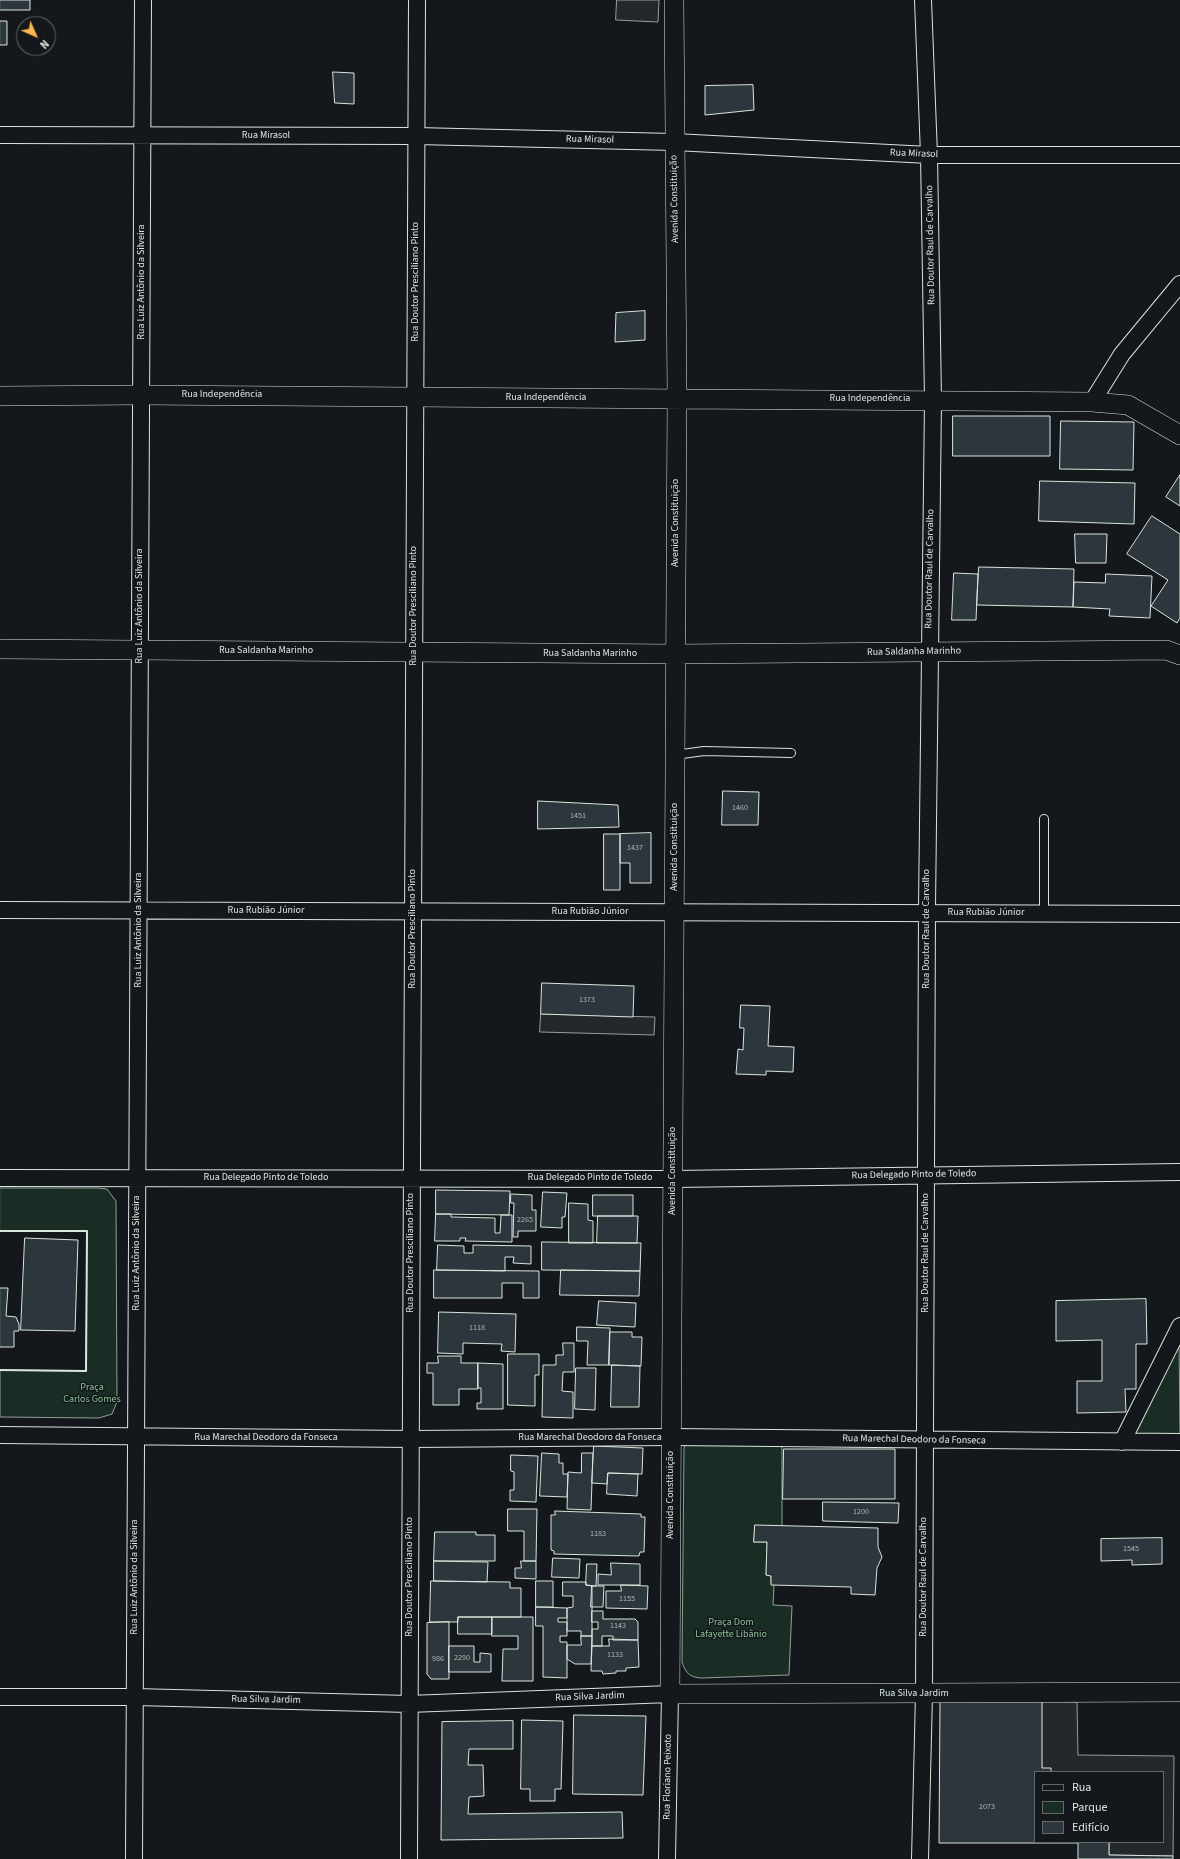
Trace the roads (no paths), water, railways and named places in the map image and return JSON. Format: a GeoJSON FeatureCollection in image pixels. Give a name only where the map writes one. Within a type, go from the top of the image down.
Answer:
{"type":"FeatureCollection","features":[{"type":"Feature","properties":{"kind":"street","name":"Rua Luiz Antônio da Silveira"},"geometry":{"type":"LineString","coordinates":[[134,1859],[144,0]]}},
{"type":"Feature","properties":{"kind":"street","name":"Rua Doutor Presciliano Pinto"},"geometry":{"type":"LineString","coordinates":[[409,1859],[417,0]]}},
{"type":"Feature","properties":{"kind":"street","name":"Avenida Constituição"},"geometry":{"type":"LineString","coordinates":[[670,1694],[674,1179],[676,398],[674,0]]}},
{"type":"Feature","properties":{"kind":"street","name":"Rua Doutor Raul de Carvalho"},"geometry":{"type":"LineString","coordinates":[[920,1859],[924,1694],[927,913],[933,400],[930,155],[923,0]]}},
{"type":"Feature","properties":{"kind":"street","name":"Rua Mirasol"},"geometry":{"type":"LineString","coordinates":[[0,135],[416,136],[674,142],[930,155],[1180,156]]}},
{"type":"Feature","properties":{"kind":"street"},"geometry":{"type":"LineString","coordinates":[[1092,402],[1122,354],[1180,284]]}},
{"type":"Feature","properties":{"kind":"street","name":"Rua Independência"},"geometry":{"type":"LineString","coordinates":[[0,396],[141,395],[1092,402],[1128,405],[1180,435]]}},
{"type":"Feature","properties":{"kind":"street","name":"Rua Saldanha Marinho"},"geometry":{"type":"LineString","coordinates":[[0,649],[675,654],[1166,650],[1180,655]]}},
{"type":"Feature","properties":{"kind":"street","name":"Rua Rubião Júnior"},"geometry":{"type":"LineString","coordinates":[[0,910],[1180,914]]}},
{"type":"Feature","properties":{"kind":"street","name":"Rua Delegado Pinto de Toledo"},"geometry":{"type":"LineString","coordinates":[[0,1178],[137,1177],[674,1179],[927,1174],[1180,1172]]}},
{"type":"Feature","properties":{"kind":"street"},"geometry":{"type":"LineString","coordinates":[[1122,1442],[1180,1326]]}},
{"type":"Feature","properties":{"kind":"street","name":"Rua Marechal Deodoro da Fonseca"},"geometry":{"type":"LineString","coordinates":[[0,1435],[136,1438],[411,1439],[672,1437],[1180,1442]]}},
{"type":"Feature","properties":{"kind":"street","name":"Rua Silva Jardim"},"geometry":{"type":"LineString","coordinates":[[0,1697],[135,1697],[410,1704],[670,1694],[1180,1692]]}},
{"type":"Feature","properties":{"kind":"street","name":"Rua Floriano Peixoto"},"geometry":{"type":"LineString","coordinates":[[667,1859],[670,1694]]}},
{"type":"Feature","properties":{"kind":"lane"},"geometry":{"type":"LineString","coordinates":[[675,755],[704,751],[791,753]]}},
{"type":"Feature","properties":{"kind":"lane"},"geometry":{"type":"LineString","coordinates":[[1044,819],[1044,914]]}},
{"type":"Feature","properties":{"kind":"park label","name":"Praça Carlos Gomes"},"geometry":{"type":"Point","coordinates":[92,1394]}},
{"type":"Feature","properties":{"kind":"park label","name":"Praça Dom Lafayette Libânio"},"geometry":{"type":"Point","coordinates":[731,1628]}}]}
